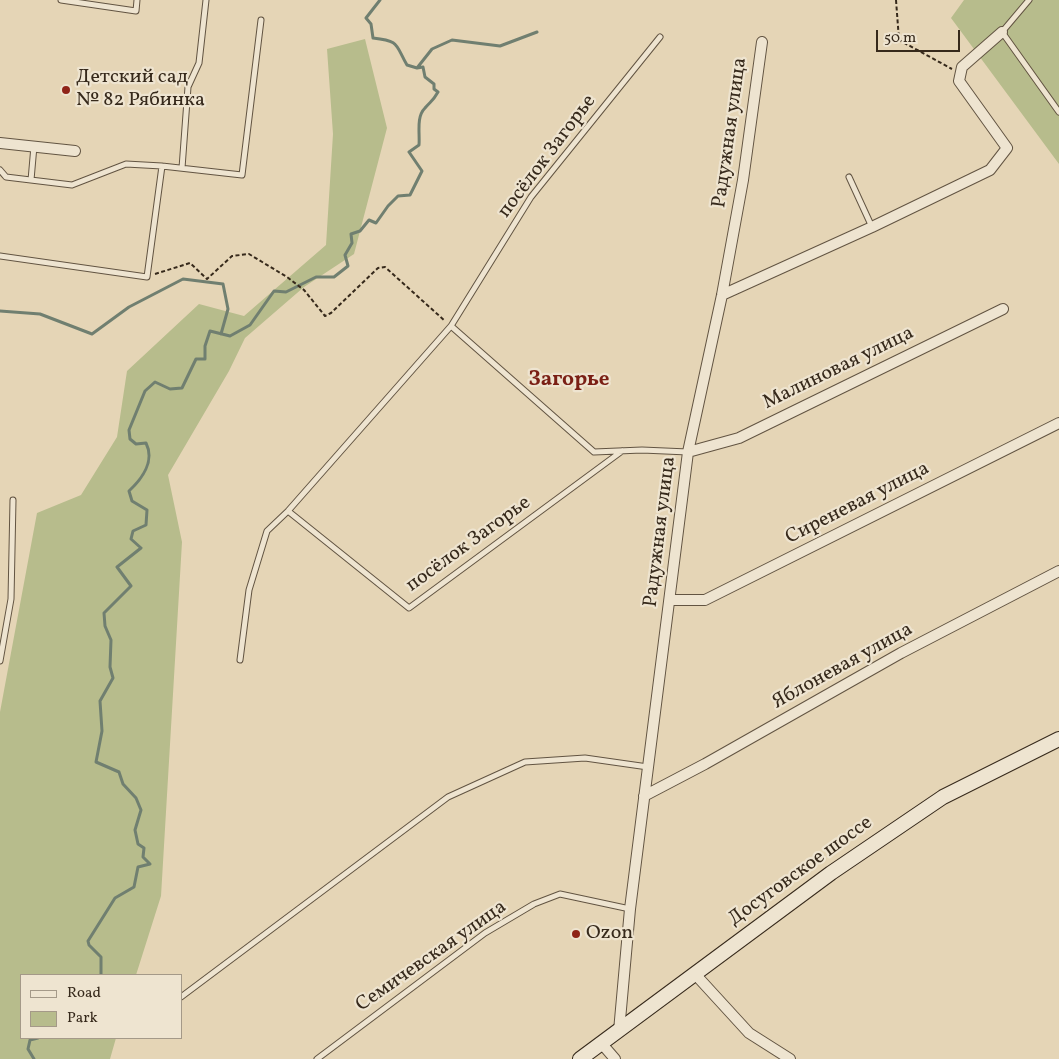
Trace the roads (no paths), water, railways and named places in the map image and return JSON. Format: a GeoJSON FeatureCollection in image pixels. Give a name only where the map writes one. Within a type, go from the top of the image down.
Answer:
{"type":"FeatureCollection","features":[{"type":"Feature","properties":{"kind":"main road","name":"Досуговское шоссе"},"geometry":{"type":"LineString","coordinates":[[580,1059],[830,873],[943,797],[1059,739]]}},
{"type":"Feature","properties":{"kind":"street"},"geometry":{"type":"LineString","coordinates":[[722,294],[872,227],[990,170],[1007,148],[959,80],[962,67],[1002,32]]}},
{"type":"Feature","properties":{"kind":"street","name":"Радужная улица"},"geometry":{"type":"LineString","coordinates":[[619,1030],[630,908],[688,452],[722,294],[743,180],[762,42]]}},
{"type":"Feature","properties":{"kind":"street"},"geometry":{"type":"LineString","coordinates":[[0,143],[75,150]]}},
{"type":"Feature","properties":{"kind":"street","name":"Малиновая улица"},"geometry":{"type":"LineString","coordinates":[[688,452],[739,438],[1003,308]]}},
{"type":"Feature","properties":{"kind":"street","name":"Сиреневая улица"},"geometry":{"type":"LineString","coordinates":[[670,600],[705,600],[1059,423]]}},
{"type":"Feature","properties":{"kind":"street","name":"Яблоневая улица"},"geometry":{"type":"LineString","coordinates":[[644,796],[705,764],[901,653],[1059,571]]}},
{"type":"Feature","properties":{"kind":"street"},"geometry":{"type":"LineString","coordinates":[[696,974],[749,1033],[790,1059]]}},
{"type":"Feature","properties":{"kind":"street"},"geometry":{"type":"LineString","coordinates":[[602,1044],[615,1059]]}},
{"type":"Feature","properties":{"kind":"lane"},"geometry":{"type":"LineString","coordinates":[[61,0],[136,11],[137,0]]}},
{"type":"Feature","properties":{"kind":"lane"},"geometry":{"type":"LineString","coordinates":[[182,168],[188,87],[199,63],[206,0]]}},
{"type":"Feature","properties":{"kind":"lane"},"geometry":{"type":"LineString","coordinates":[[1029,0],[1002,32],[1059,112]]}},
{"type":"Feature","properties":{"kind":"lane"},"geometry":{"type":"LineString","coordinates":[[0,170],[6,177],[72,185],[126,164],[242,175],[262,20]]}},
{"type":"Feature","properties":{"kind":"lane","name":"посёлок Загорье"},"geometry":{"type":"LineString","coordinates":[[240,660],[249,590],[267,531],[288,512],[450,326],[531,197],[660,37]]}},
{"type":"Feature","properties":{"kind":"lane"},"geometry":{"type":"LineString","coordinates":[[31,180],[34,146]]}},
{"type":"Feature","properties":{"kind":"lane"},"geometry":{"type":"LineString","coordinates":[[0,256],[147,277],[162,166]]}},
{"type":"Feature","properties":{"kind":"lane"},"geometry":{"type":"LineString","coordinates":[[849,177],[872,227]]}},
{"type":"Feature","properties":{"kind":"lane"},"geometry":{"type":"LineString","coordinates":[[450,326],[594,452],[688,452]]}},
{"type":"Feature","properties":{"kind":"lane","name":"посёлок Загорье"},"geometry":{"type":"LineString","coordinates":[[288,512],[409,608],[622,451]]}},
{"type":"Feature","properties":{"kind":"lane"},"geometry":{"type":"LineString","coordinates":[[0,661],[11,599],[13,500]]}},
{"type":"Feature","properties":{"kind":"lane"},"geometry":{"type":"LineString","coordinates":[[182,996],[448,797],[525,762],[585,758],[648,767]]}},
{"type":"Feature","properties":{"kind":"lane","name":"Семичевская улица"},"geometry":{"type":"LineString","coordinates":[[317,1059],[486,933],[534,904],[560,894],[630,908]]}},
{"type":"Feature","properties":{"kind":"waterway"},"geometry":{"type":"LineString","coordinates":[[101,974],[101,957],[89,945],[88,941],[115,898],[134,887],[138,867],[150,864],[143,857],[144,848],[138,844],[135,830],[141,810],[136,798],[123,784],[119,772],[96,762],[102,731],[100,701],[113,678],[110,667],[111,640],[105,626],[104,613],[131,586],[117,567],[141,548],[131,539],[133,531],[146,525],[147,510],[132,501],[129,491],[146,469],[149,456],[148,450],[146,443],[136,444],[130,439],[129,430],[145,391],[155,382],[170,389],[182,388],[196,359],[205,359],[205,346],[210,331],[230,336],[250,325],[274,291],[286,292],[316,277],[334,277],[348,266],[345,255],[352,243],[351,234],[360,231],[369,220],[376,223],[398,196],[410,195],[422,171],[409,152],[419,145],[420,116],[438,92],[434,89],[434,84],[425,77],[423,67],[417,68],[407,65],[396,45],[392,42],[373,38],[371,24],[366,18],[380,0]]}},
{"type":"Feature","properties":{"kind":"waterway"},"geometry":{"type":"LineString","coordinates":[[417,68],[432,49],[452,40],[500,46],[537,32]]}},
{"type":"Feature","properties":{"kind":"waterway"},"geometry":{"type":"LineString","coordinates":[[0,311],[40,314],[92,334],[129,307],[183,279],[223,284],[228,309],[221,334]]}},
{"type":"Feature","properties":{"kind":"waterway"},"geometry":{"type":"LineString","coordinates":[[34,1039],[30,1040],[28,1049],[34,1059]]}},
{"type":"Feature","properties":{"kind":"place","name":"Детский сад № 82 Рябинка"},"geometry":{"type":"Point","coordinates":[66,90]}},
{"type":"Feature","properties":{"kind":"place","name":"Ozon"},"geometry":{"type":"Point","coordinates":[576,934]}},
{"type":"Feature","properties":{"kind":"district","name":"Загорье"},"geometry":{"type":"Point","coordinates":[569,381]}}]}
